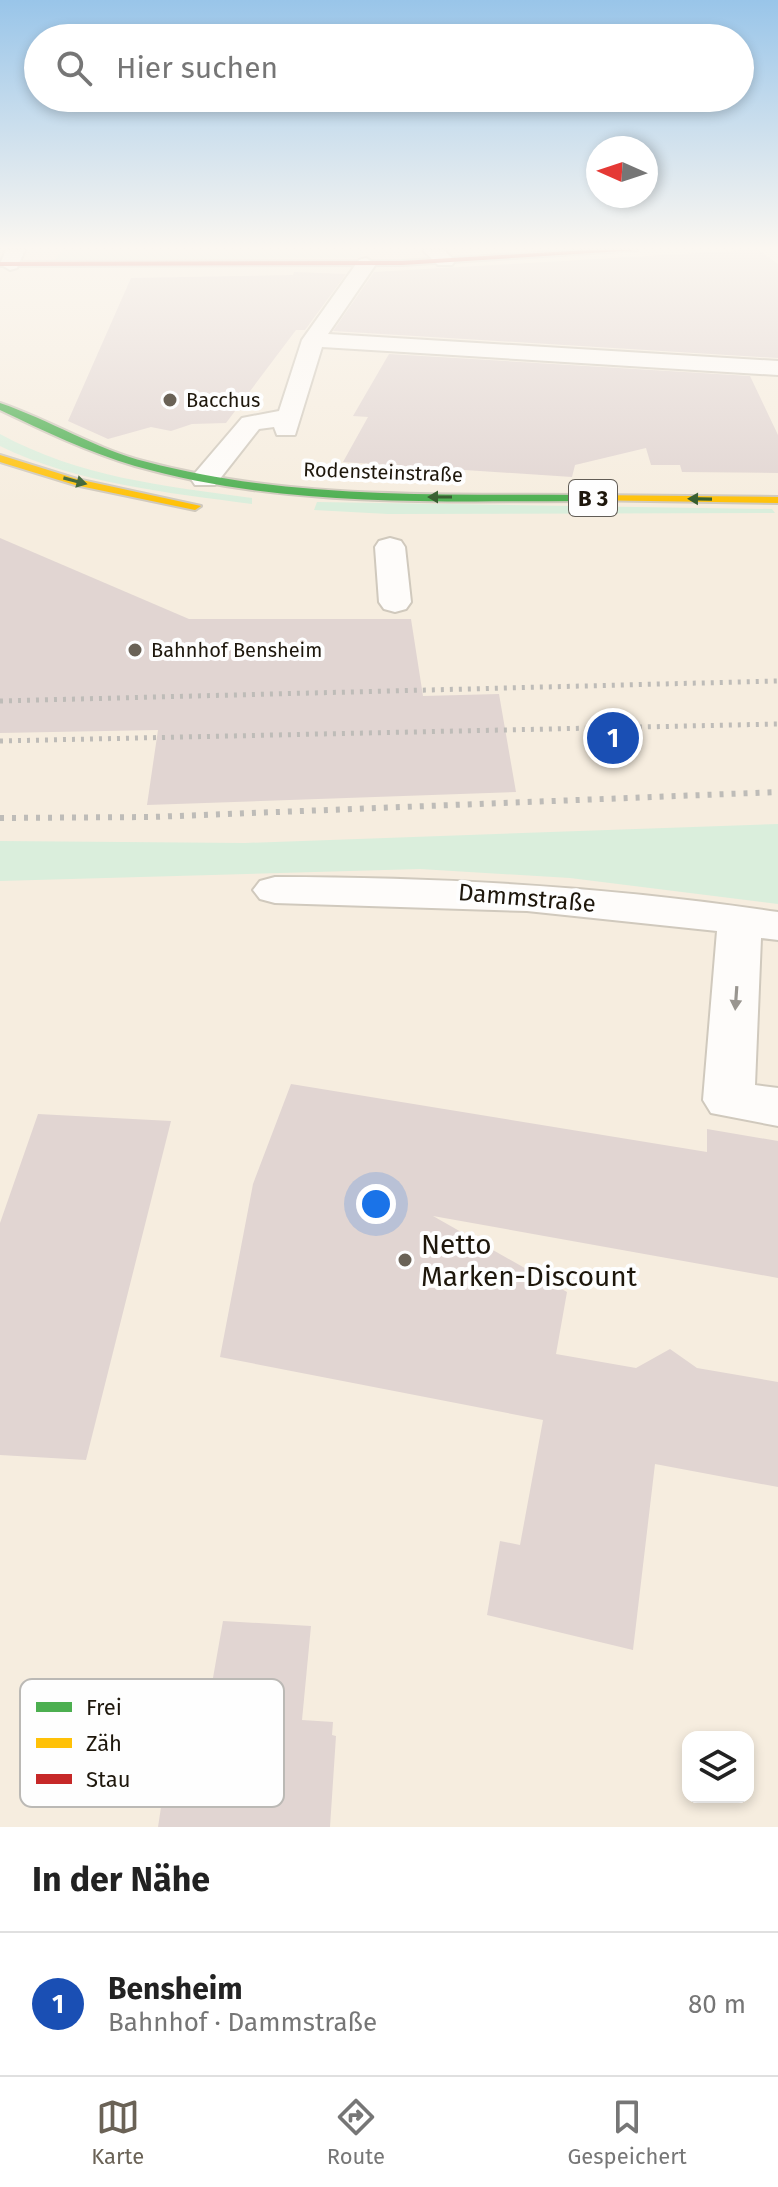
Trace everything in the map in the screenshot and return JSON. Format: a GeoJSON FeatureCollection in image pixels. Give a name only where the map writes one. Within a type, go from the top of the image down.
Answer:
{"type":"FeatureCollection","features":[{"type":"Feature","properties":{"kind":"main road","name":"Rodensteinstraße"},"geometry":{"type":"LineString","coordinates":[[0,406],[77,443],[134,462],[205,479],[260,487],[408,497],[778,500]]}},
{"type":"Feature","properties":{"kind":"main road"},"geometry":{"type":"LineString","coordinates":[[0,458],[75,482],[214,509]]}},
{"type":"Feature","properties":{"kind":"street"},"geometry":{"type":"LineString","coordinates":[[205,479],[251,423],[287,423],[316,335]]}},
{"type":"Feature","properties":{"kind":"street"},"geometry":{"type":"LineString","coordinates":[[313,340],[778,368]]}},
{"type":"Feature","properties":{"kind":"street"},"geometry":{"type":"LineString","coordinates":[[390,547],[395,602]]}},
{"type":"Feature","properties":{"kind":"street","name":"Dammstraße"},"geometry":{"type":"LineString","coordinates":[[275,890],[416,889],[569,901],[759,923]]}},
{"type":"Feature","properties":{"kind":"street"},"geometry":{"type":"LineString","coordinates":[[759,923],[729,1100],[778,1107]]}},
{"type":"Feature","properties":{"kind":"green space"},"geometry":{"type":"Polygon","coordinates":[[[0,434],[30,449],[91,470],[154,484],[252,498],[252,504],[91,478],[29,459],[0,446],[0,434]]]}},
{"type":"Feature","properties":{"kind":"green space"},"geometry":{"type":"Polygon","coordinates":[[[317,502],[772,509],[775,513],[388,514],[314,510],[317,502]]]}},
{"type":"Feature","properties":{"kind":"green space"},"geometry":{"type":"Polygon","coordinates":[[[778,824],[778,904],[570,878],[420,869],[0,881],[0,841],[245,843],[778,824]]]}},
{"type":"Feature","properties":{"kind":"building"},"geometry":{"type":"Polygon","coordinates":[[[106,335],[292,335],[226,423],[192,424],[171,431],[151,427],[108,439],[68,421],[106,335]]]}},
{"type":"Feature","properties":{"kind":"building"},"geometry":{"type":"Polygon","coordinates":[[[403,335],[778,335],[778,358],[403,335]]]}},
{"type":"Feature","properties":{"kind":"building"},"geometry":{"type":"Polygon","coordinates":[[[389,354],[750,376],[778,435],[778,473],[682,472],[680,465],[651,465],[646,448],[575,465],[572,477],[343,462],[368,417],[353,416],[389,354]]]}},
{"type":"Feature","properties":{"kind":"building"},"geometry":{"type":"Polygon","coordinates":[[[0,538],[189,619],[411,619],[423,696],[499,694],[516,792],[147,805],[158,730],[0,733],[0,538]]]}},
{"type":"Feature","properties":{"kind":"building","name":"Netto Marken-Discount"},"geometry":{"type":"Polygon","coordinates":[[[291,1084],[707,1152],[707,1129],[778,1141],[778,1278],[433,1216],[567,1292],[556,1354],[636,1368],[670,1349],[697,1368],[778,1382],[778,1487],[655,1464],[633,1650],[487,1615],[500,1541],[520,1545],[543,1420],[220,1357],[253,1184],[291,1084]]]}},
{"type":"Feature","properties":{"kind":"building"},"geometry":{"type":"Polygon","coordinates":[[[38,1114],[171,1121],[86,1460],[0,1455],[0,1223],[38,1114]]]}},
{"type":"Feature","properties":{"kind":"building"},"geometry":{"type":"Polygon","coordinates":[[[223,1621],[311,1626],[302,1720],[333,1722],[332,1735],[336,1736],[330,1827],[158,1827],[161,1807],[284,1807],[284,1679],[213,1679],[223,1621]]]}},
{"type":"Feature","properties":{"kind":"railway"},"geometry":{"type":"LineString","coordinates":[[0,701],[778,681]]}},
{"type":"Feature","properties":{"kind":"railway"},"geometry":{"type":"LineString","coordinates":[[0,741],[778,724]]}},
{"type":"Feature","properties":{"kind":"railway"},"geometry":{"type":"LineString","coordinates":[[0,818],[152,817],[778,792]]}},
{"type":"Feature","properties":{"kind":"traffic: fast"},"geometry":{"type":"LineString","coordinates":[[0,406],[69,438],[141,464],[251,486],[307,493],[420,498],[589,498]]}},
{"type":"Feature","properties":{"kind":"traffic: slow"},"geometry":{"type":"LineString","coordinates":[[0,458],[75,482],[195,506]]}},
{"type":"Feature","properties":{"kind":"traffic: slow"},"geometry":{"type":"LineString","coordinates":[[589,498],[778,500]]}},
{"type":"Feature","properties":{"kind":"place","name":"Bacchus"},"geometry":{"type":"Point","coordinates":[170,400]}},
{"type":"Feature","properties":{"kind":"place","name":"Bahnhof Bensheim"},"geometry":{"type":"Point","coordinates":[135,650]}},
{"type":"Feature","properties":{"kind":"place","name":"Bensheim"},"geometry":{"type":"Point","coordinates":[613,738]}},
{"type":"Feature","properties":{"kind":"place","name":"Netto Marken-Discount"},"geometry":{"type":"Point","coordinates":[405,1260]}}]}
